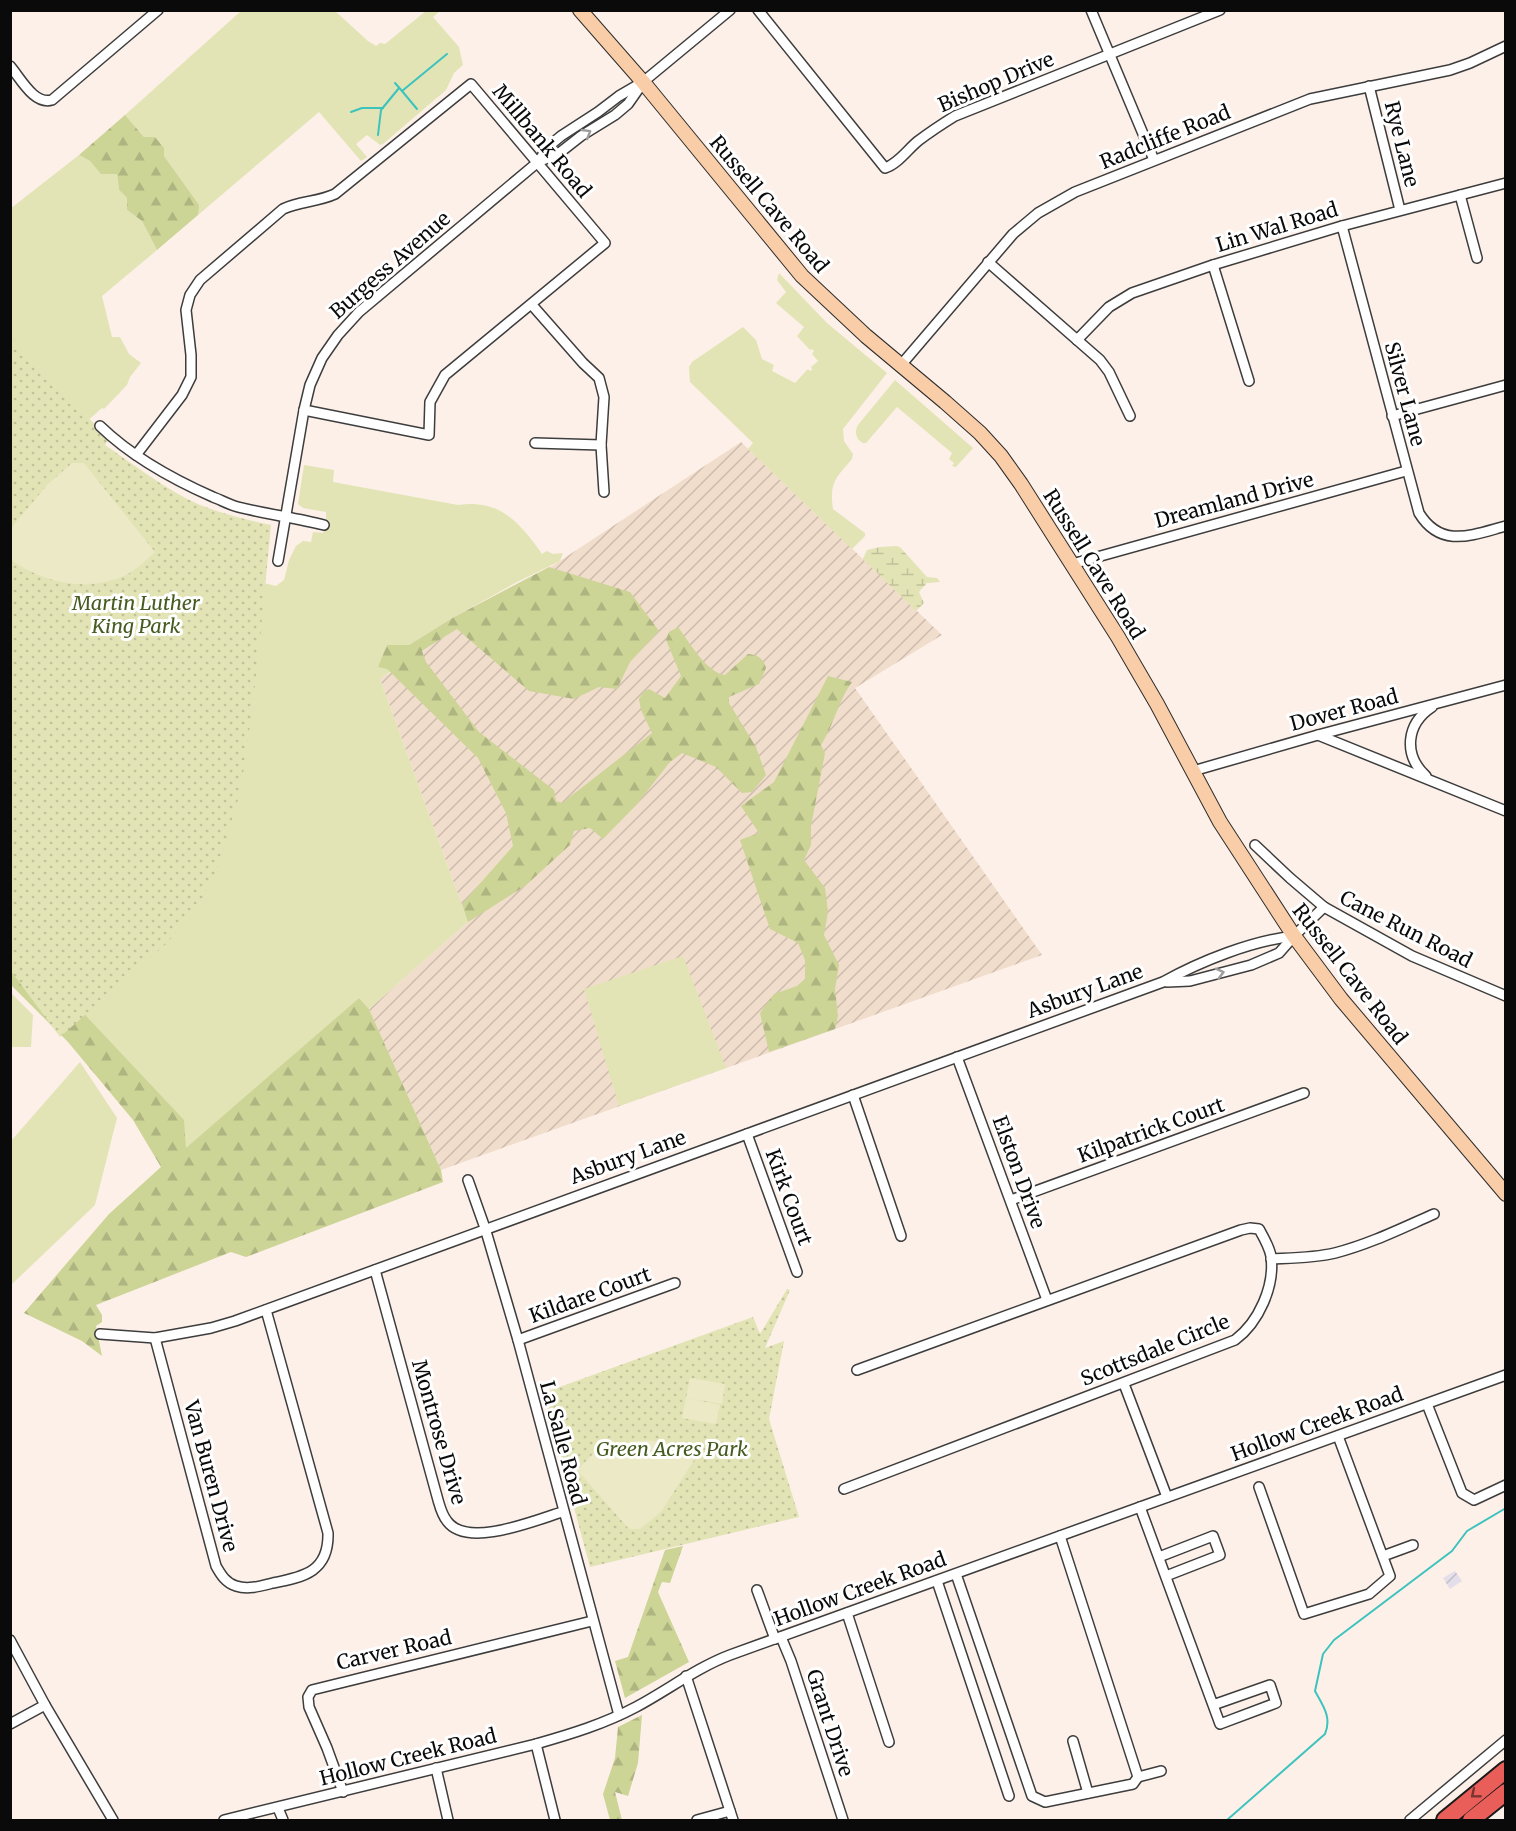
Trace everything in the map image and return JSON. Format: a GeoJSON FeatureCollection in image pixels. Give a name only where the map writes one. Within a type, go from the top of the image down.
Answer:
{"type":"FeatureCollection","features":[{"type":"Feature","properties":{"kind":"highway"},"geometry":{"type":"LineString","coordinates":[[1445,1821],[1506,1770]]}},
{"type":"Feature","properties":{"kind":"highway"},"geometry":{"type":"LineString","coordinates":[[1471,1821],[1506,1791]]}},
{"type":"Feature","properties":{"kind":"main road","name":"Russell Cave Road"},"geometry":{"type":"LineString","coordinates":[[580,10],[643,82],[802,276],[954,410],[1001,456],[1072,564],[1131,660],[1220,822],[1294,936],[1341,999],[1506,1194]]}},
{"type":"Feature","properties":{"kind":"street"},"geometry":{"type":"LineString","coordinates":[[10,66],[36,98],[44,101],[52,100],[158,10]]}},
{"type":"Feature","properties":{"kind":"street","name":"Burgess Avenue"},"geometry":{"type":"LineString","coordinates":[[278,561],[310,385],[322,358],[338,335],[359,312],[538,162],[561,136],[643,82],[730,10]]}},
{"type":"Feature","properties":{"kind":"street","name":"Bishop Drive"},"geometry":{"type":"LineString","coordinates":[[758,10],[885,168],[893,165],[919,140],[955,117],[1220,10]]}},
{"type":"Feature","properties":{"kind":"street"},"geometry":{"type":"LineString","coordinates":[[1091,10],[1154,160]]}},
{"type":"Feature","properties":{"kind":"street","name":"Radcliffe Road"},"geometry":{"type":"LineString","coordinates":[[901,365],[988,262],[1026,222],[1055,202],[1154,160],[1310,99],[1450,70],[1506,46]]}},
{"type":"Feature","properties":{"kind":"street","name":"Millbank Road"},"geometry":{"type":"LineString","coordinates":[[136,455],[182,395],[191,377],[186,310],[190,294],[201,280],[283,209],[295,203],[319,201],[335,194],[471,84],[605,243],[446,375],[430,402],[429,435],[304,410]]}},
{"type":"Feature","properties":{"kind":"street","name":"Rye Lane"},"geometry":{"type":"LineString","coordinates":[[1369,86],[1400,210]]}},
{"type":"Feature","properties":{"kind":"street","name":"Lin Wal Road"},"geometry":{"type":"LineString","coordinates":[[1077,340],[1094,321],[1132,293],[1213,265],[1342,226],[1506,183]]}},
{"type":"Feature","properties":{"kind":"street"},"geometry":{"type":"LineString","coordinates":[[1460,195],[1477,258]]}},
{"type":"Feature","properties":{"kind":"street","name":"Silver Lane"},"geometry":{"type":"LineString","coordinates":[[1342,226],[1406,471],[1423,521],[1441,534],[1453,537],[1468,536],[1506,526]]}},
{"type":"Feature","properties":{"kind":"street"},"geometry":{"type":"LineString","coordinates":[[988,262],[1100,360],[1109,372],[1130,416]]}},
{"type":"Feature","properties":{"kind":"street"},"geometry":{"type":"LineString","coordinates":[[1213,265],[1249,381]]}},
{"type":"Feature","properties":{"kind":"street"},"geometry":{"type":"LineString","coordinates":[[532,305],[599,378],[604,397],[601,445],[604,492]]}},
{"type":"Feature","properties":{"kind":"street"},"geometry":{"type":"LineString","coordinates":[[1392,416],[1506,385]]}},
{"type":"Feature","properties":{"kind":"street"},"geometry":{"type":"LineString","coordinates":[[100,426],[136,455],[169,475],[237,507],[324,525]]}},
{"type":"Feature","properties":{"kind":"street"},"geometry":{"type":"LineString","coordinates":[[535,443],[601,445]]}},
{"type":"Feature","properties":{"kind":"street","name":"Dreamland Drive"},"geometry":{"type":"LineString","coordinates":[[1072,564],[1406,471]]}},
{"type":"Feature","properties":{"kind":"street","name":"Dover Road"},"geometry":{"type":"LineString","coordinates":[[1193,771],[1506,685]]}},
{"type":"Feature","properties":{"kind":"street"},"geometry":{"type":"LineString","coordinates":[[1431,780],[1417,766],[1412,756],[1411,736],[1418,720],[1439,703]]}},
{"type":"Feature","properties":{"kind":"street"},"geometry":{"type":"LineString","coordinates":[[1318,735],[1506,811]]}},
{"type":"Feature","properties":{"kind":"street","name":"Cane Run Road"},"geometry":{"type":"LineString","coordinates":[[1255,845],[1324,907],[1412,956],[1506,996]]}},
{"type":"Feature","properties":{"kind":"street","name":"Cane Run Road"},"geometry":{"type":"LineString","coordinates":[[1294,936],[1324,907]]}},
{"type":"Feature","properties":{"kind":"street","name":"Asbury Lane"},"geometry":{"type":"LineString","coordinates":[[100,1334],[155,1338],[211,1328],[266,1310],[485,1228],[1163,982],[1185,970],[1269,939],[1294,936]]}},
{"type":"Feature","properties":{"kind":"street","name":"Asbury Lane"},"geometry":{"type":"LineString","coordinates":[[1163,982],[1190,981],[1251,964],[1279,953],[1294,936]]}},
{"type":"Feature","properties":{"kind":"street","name":"Elston Drive"},"geometry":{"type":"LineString","coordinates":[[957,1057],[1047,1300]]}},
{"type":"Feature","properties":{"kind":"street","name":"Kilpatrick Court"},"geometry":{"type":"LineString","coordinates":[[1011,1200],[1304,1094]]}},
{"type":"Feature","properties":{"kind":"street"},"geometry":{"type":"LineString","coordinates":[[853,1095],[901,1236]]}},
{"type":"Feature","properties":{"kind":"street","name":"Kirk Court"},"geometry":{"type":"LineString","coordinates":[[747,1134],[797,1272]]}},
{"type":"Feature","properties":{"kind":"street","name":"La Salle Road"},"geometry":{"type":"LineString","coordinates":[[468,1180],[485,1228],[518,1340],[562,1512],[619,1715]]}},
{"type":"Feature","properties":{"kind":"street"},"geometry":{"type":"LineString","coordinates":[[1271,1259],[1333,1254],[1355,1248],[1434,1214]]}},
{"type":"Feature","properties":{"kind":"street","name":"Scottsdale Circle"},"geometry":{"type":"LineString","coordinates":[[844,1490],[1227,1344],[1244,1334],[1263,1304],[1270,1273],[1271,1259],[1268,1245],[1259,1229],[1250,1228],[857,1370]]}},
{"type":"Feature","properties":{"kind":"street","name":"Montrose Drive"},"geometry":{"type":"LineString","coordinates":[[375,1270],[438,1500],[447,1522],[459,1530],[479,1534],[562,1512]]}},
{"type":"Feature","properties":{"kind":"street","name":"Kildare Court"},"geometry":{"type":"LineString","coordinates":[[518,1340],[675,1284]]}},
{"type":"Feature","properties":{"kind":"street","name":"Van Buren Drive"},"geometry":{"type":"LineString","coordinates":[[155,1338],[216,1566],[232,1584],[245,1588],[300,1577],[318,1567],[324,1559],[328,1533],[266,1310]]}},
{"type":"Feature","properties":{"kind":"street","name":"Hollow Creek Road"},"geometry":{"type":"LineString","coordinates":[[224,1821],[583,1731],[644,1702],[686,1676],[722,1658],[1506,1375]]}},
{"type":"Feature","properties":{"kind":"street"},"geometry":{"type":"LineString","coordinates":[[1124,1384],[1167,1497]]}},
{"type":"Feature","properties":{"kind":"street"},"geometry":{"type":"LineString","coordinates":[[1427,1404],[1462,1492],[1474,1500],[1506,1485]]}},
{"type":"Feature","properties":{"kind":"street"},"geometry":{"type":"LineString","coordinates":[[1259,1487],[1305,1614],[1369,1594],[1390,1576],[1338,1436]]}},
{"type":"Feature","properties":{"kind":"street"},"geometry":{"type":"LineString","coordinates":[[1140,1507],[1220,1724],[1276,1703],[1270,1685],[1213,1705]]}},
{"type":"Feature","properties":{"kind":"street"},"geometry":{"type":"LineString","coordinates":[[1060,1536],[1138,1777]]}},
{"type":"Feature","properties":{"kind":"street"},"geometry":{"type":"LineString","coordinates":[[1159,1557],[1213,1536],[1220,1555],[1166,1576]]}},
{"type":"Feature","properties":{"kind":"street"},"geometry":{"type":"LineString","coordinates":[[1383,1556],[1413,1545]]}},
{"type":"Feature","properties":{"kind":"street"},"geometry":{"type":"LineString","coordinates":[[956,1574],[1032,1796],[1045,1802],[1133,1784],[1138,1777],[1161,1771]]}},
{"type":"Feature","properties":{"kind":"street"},"geometry":{"type":"LineString","coordinates":[[937,1581],[1009,1796]]}},
{"type":"Feature","properties":{"kind":"street","name":"Grant Drive"},"geometry":{"type":"LineString","coordinates":[[757,1590],[791,1661],[843,1821]]}},
{"type":"Feature","properties":{"kind":"street"},"geometry":{"type":"LineString","coordinates":[[847,1613],[889,1742]]}},
{"type":"Feature","properties":{"kind":"street","name":"Carver Road"},"geometry":{"type":"LineString","coordinates":[[343,1792],[309,1707],[308,1697],[312,1690],[592,1622]]}},
{"type":"Feature","properties":{"kind":"street"},"geometry":{"type":"LineString","coordinates":[[10,1640],[112,1821]]}},
{"type":"Feature","properties":{"kind":"street"},"geometry":{"type":"LineString","coordinates":[[686,1676],[731,1816],[697,1821]]}},
{"type":"Feature","properties":{"kind":"street"},"geometry":{"type":"LineString","coordinates":[[10,1724],[45,1705]]}},
{"type":"Feature","properties":{"kind":"street"},"geometry":{"type":"LineString","coordinates":[[1410,1821],[1506,1740]]}},
{"type":"Feature","properties":{"kind":"street"},"geometry":{"type":"LineString","coordinates":[[1072,1741],[1088,1793]]}},
{"type":"Feature","properties":{"kind":"street"},"geometry":{"type":"LineString","coordinates":[[536,1744],[555,1821]]}},
{"type":"Feature","properties":{"kind":"street"},"geometry":{"type":"LineString","coordinates":[[436,1768],[448,1821]]}},
{"type":"Feature","properties":{"kind":"street"},"geometry":{"type":"LineString","coordinates":[[278,1808],[283,1821]]}},
{"type":"Feature","properties":{"kind":"shaded area"},"geometry":{"type":"Polygon","coordinates":[[[741,442],[942,635],[855,688],[1042,955],[441,1170],[369,1009],[468,922],[380,679],[741,442]]]}},
{"type":"Feature","properties":{"kind":"shaded area"},"geometry":{"type":"Polygon","coordinates":[[[1455,1571],[1462,1581],[1450,1589],[1443,1578],[1455,1571]]]}},
{"type":"Feature","properties":{"kind":"green space"},"geometry":{"type":"Polygon","coordinates":[[[241,11],[335,11],[376,46],[380,43],[385,44],[426,11],[440,11],[433,17],[459,47],[463,65],[454,73],[446,90],[383,144],[380,145],[367,135],[356,144],[367,157],[361,161],[319,112],[198,215],[198,205],[164,156],[163,148],[155,137],[144,137],[125,115],[241,11]]]}},
{"type":"Feature","properties":{"kind":"green space"},"geometry":{"type":"Polygon","coordinates":[[[125,115],[144,137],[155,137],[164,148],[164,156],[199,205],[198,215],[157,250],[142,221],[127,210],[127,198],[119,190],[117,174],[101,174],[90,161],[79,155],[125,115]]]}},
{"type":"Feature","properties":{"kind":"green space"},"geometry":{"type":"Polygon","coordinates":[[[79,155],[90,161],[101,173],[117,174],[119,190],[127,198],[127,210],[142,221],[157,250],[102,296],[112,337],[120,337],[129,354],[141,363],[127,385],[104,409],[102,408],[85,423],[11,369],[10,209],[79,155]]]}},
{"type":"Feature","properties":{"kind":"green space"},"geometry":{"type":"Polygon","coordinates":[[[779,273],[827,323],[887,373],[843,429],[844,441],[853,454],[852,459],[835,481],[832,500],[833,509],[865,533],[865,536],[852,549],[748,449],[753,443],[690,382],[689,367],[692,362],[743,327],[756,340],[762,359],[774,365],[772,371],[795,383],[808,369],[812,370],[811,367],[818,361],[812,354],[814,351],[810,350],[797,336],[804,327],[776,303],[786,292],[777,280],[779,273]]]}},
{"type":"Feature","properties":{"kind":"green space","name":"Martin Luther King Park"},"geometry":{"type":"Polygon","coordinates":[[[10,334],[39,373],[110,437],[105,445],[187,499],[217,511],[271,525],[258,661],[245,763],[238,800],[218,867],[198,907],[166,944],[60,1037],[11,971],[10,334]]]}},
{"type":"Feature","properties":{"kind":"green space"},"geometry":{"type":"Polygon","coordinates":[[[895,380],[973,448],[956,467],[952,466],[954,463],[949,459],[952,453],[897,407],[866,443],[857,438],[858,425],[895,380]]]}},
{"type":"Feature","properties":{"kind":"green space"},"geometry":{"type":"Polygon","coordinates":[[[72,463],[84,463],[155,552],[126,575],[96,583],[66,583],[37,575],[11,560],[11,528],[48,484],[72,463]]]}},
{"type":"Feature","properties":{"kind":"green space"},"geometry":{"type":"Polygon","coordinates":[[[304,465],[334,470],[333,482],[458,505],[473,504],[497,509],[525,532],[542,554],[547,551],[553,554],[563,553],[560,561],[454,617],[409,645],[387,645],[379,667],[387,668],[390,672],[380,679],[468,922],[369,1009],[359,998],[186,1149],[56,984],[264,583],[276,586],[284,580],[289,560],[296,546],[303,541],[311,542],[313,532],[323,533],[326,525],[326,512],[303,508],[298,504],[304,465]]]}},
{"type":"Feature","properties":{"kind":"green space"},"geometry":{"type":"Polygon","coordinates":[[[900,547],[927,577],[937,578],[940,582],[927,583],[919,592],[924,603],[916,611],[863,559],[867,550],[900,547]]]}},
{"type":"Feature","properties":{"kind":"green space"},"geometry":{"type":"Polygon","coordinates":[[[549,567],[630,592],[659,631],[630,662],[617,689],[599,687],[574,699],[529,691],[457,629],[422,651],[426,662],[479,732],[554,790],[556,801],[562,803],[652,733],[641,710],[639,699],[644,691],[649,689],[665,698],[681,676],[666,640],[669,632],[678,627],[705,663],[718,673],[725,675],[748,654],[762,659],[766,668],[759,684],[729,697],[729,703],[756,747],[766,775],[752,792],[742,793],[716,767],[682,753],[669,763],[638,803],[603,839],[590,828],[574,831],[570,845],[525,886],[468,922],[462,904],[513,846],[506,813],[478,758],[387,669],[378,667],[387,645],[409,645],[454,617],[549,567]]]}},
{"type":"Feature","properties":{"kind":"green space"},"geometry":{"type":"Polygon","coordinates":[[[828,676],[852,682],[821,745],[825,753],[811,826],[811,845],[804,860],[825,888],[828,912],[824,935],[839,965],[835,989],[838,1016],[835,1029],[769,1052],[760,1013],[774,994],[797,986],[805,979],[805,960],[798,943],[770,929],[740,840],[759,833],[741,806],[774,782],[828,676]]]}},
{"type":"Feature","properties":{"kind":"green space"},"geometry":{"type":"Polygon","coordinates":[[[10,925],[56,984],[184,1120],[186,1148],[359,998],[369,1009],[441,1170],[443,1182],[246,1257],[231,1252],[96,1305],[102,1315],[102,1322],[96,1326],[102,1356],[82,1341],[24,1313],[109,1214],[161,1167],[133,1120],[68,1042],[11,985],[10,925]]]}},
{"type":"Feature","properties":{"kind":"green space"},"geometry":{"type":"Polygon","coordinates":[[[683,956],[726,1068],[619,1106],[584,989],[683,956]]]}},
{"type":"Feature","properties":{"kind":"green space"},"geometry":{"type":"Polygon","coordinates":[[[11,993],[33,1015],[31,1047],[11,1047],[11,993]]]}},
{"type":"Feature","properties":{"kind":"green space"},"geometry":{"type":"Polygon","coordinates":[[[80,1062],[117,1118],[95,1205],[11,1285],[11,1141],[80,1062]]]}},
{"type":"Feature","properties":{"kind":"green space","name":"Green Acres Park"},"geometry":{"type":"Polygon","coordinates":[[[787,1289],[790,1290],[765,1348],[784,1341],[769,1419],[799,1517],[590,1567],[543,1393],[753,1317],[760,1334],[787,1289]]]}},
{"type":"Feature","properties":{"kind":"green space"},"geometry":{"type":"Polygon","coordinates":[[[690,1378],[725,1384],[722,1404],[687,1398],[720,1405],[716,1424],[682,1418],[690,1378]]]}},
{"type":"Feature","properties":{"kind":"green space"},"geometry":{"type":"Polygon","coordinates":[[[647,1440],[674,1445],[696,1457],[661,1512],[640,1529],[629,1529],[577,1470],[596,1451],[620,1443],[647,1440]]]}},
{"type":"Feature","properties":{"kind":"green space"},"geometry":{"type":"Polygon","coordinates":[[[683,1546],[670,1583],[662,1582],[658,1592],[689,1662],[625,1698],[615,1661],[628,1657],[665,1550],[683,1546]]]}},
{"type":"Feature","properties":{"kind":"green space"},"geometry":{"type":"Polygon","coordinates":[[[642,1715],[638,1763],[628,1796],[615,1792],[622,1820],[610,1820],[603,1794],[615,1758],[618,1727],[642,1715]]]}},
{"type":"Feature","properties":{"kind":"waterway"},"geometry":{"type":"LineString","coordinates":[[395,83],[402,91],[447,54]]}},
{"type":"Feature","properties":{"kind":"waterway"},"geometry":{"type":"LineString","coordinates":[[378,135],[381,110],[399,88]]}},
{"type":"Feature","properties":{"kind":"waterway"},"geometry":{"type":"LineString","coordinates":[[402,91],[417,109]]}},
{"type":"Feature","properties":{"kind":"waterway"},"geometry":{"type":"LineString","coordinates":[[351,112],[362,108],[383,108]]}},
{"type":"Feature","properties":{"kind":"waterway"},"geometry":{"type":"LineString","coordinates":[[1227,1820],[1325,1734],[1327,1717],[1315,1691],[1323,1654],[1334,1640],[1452,1551],[1467,1531],[1506,1508]]}}]}
